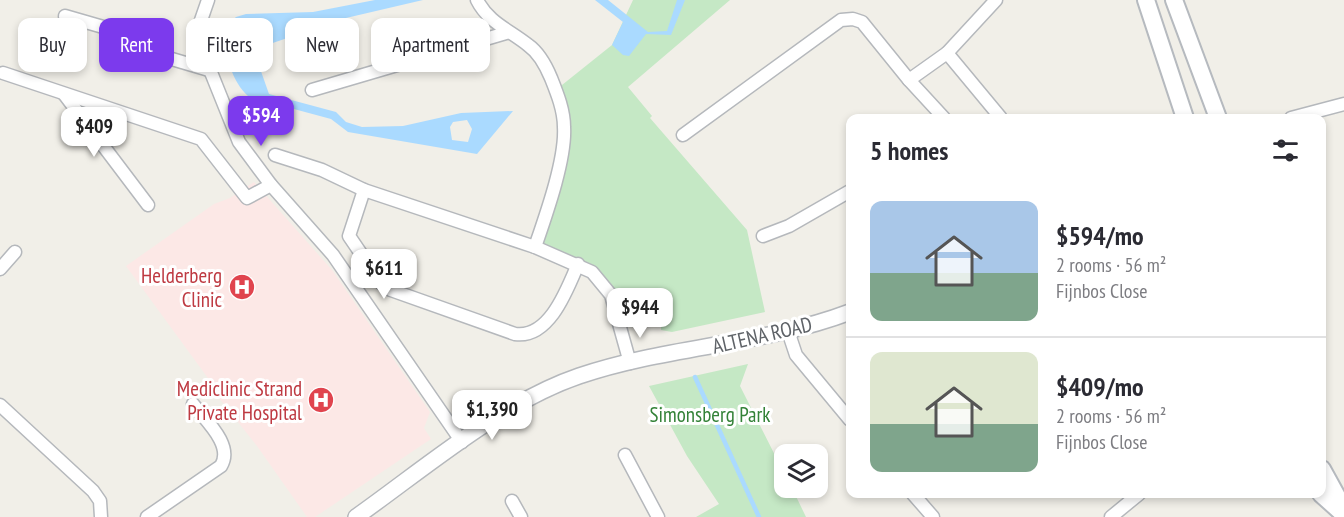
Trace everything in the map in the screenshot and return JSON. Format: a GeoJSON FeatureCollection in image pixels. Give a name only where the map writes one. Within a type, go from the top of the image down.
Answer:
{"type":"FeatureCollection","features":[{"type":"Feature","properties":{"kind":"main road"},"geometry":{"type":"LineString","coordinates":[[1146,0],[1184,114]]}},
{"type":"Feature","properties":{"kind":"main road"},"geometry":{"type":"LineString","coordinates":[[1174,0],[1217,114]]}},
{"type":"Feature","properties":{"kind":"main road"},"geometry":{"type":"LineString","coordinates":[[1326,476],[1344,509]]}},
{"type":"Feature","properties":{"kind":"main road"},"geometry":{"type":"LineString","coordinates":[[1326,498],[1344,514]]}},
{"type":"Feature","properties":{"kind":"street"},"geometry":{"type":"LineString","coordinates":[[208,0],[197,32],[210,73],[239,142],[271,185],[333,255],[462,442]]}},
{"type":"Feature","properties":{"kind":"street"},"geometry":{"type":"LineString","coordinates":[[477,0],[480,7],[506,33],[528,45],[542,61],[556,90],[564,124],[561,150],[549,201],[535,247]]}},
{"type":"Feature","properties":{"kind":"street"},"geometry":{"type":"LineString","coordinates":[[909,80],[947,53],[996,0]]}},
{"type":"Feature","properties":{"kind":"street"},"geometry":{"type":"LineString","coordinates":[[65,16],[117,31],[165,57],[210,73]]}},
{"type":"Feature","properties":{"kind":"street"},"geometry":{"type":"LineString","coordinates":[[683,135],[841,20],[854,19],[862,22],[909,80],[940,114]]}},
{"type":"Feature","properties":{"kind":"street"},"geometry":{"type":"LineString","coordinates":[[312,90],[506,33]]}},
{"type":"Feature","properties":{"kind":"street"},"geometry":{"type":"LineString","coordinates":[[947,53],[997,114]]}},
{"type":"Feature","properties":{"kind":"street"},"geometry":{"type":"LineString","coordinates":[[3,73],[201,139],[247,198],[271,185]]}},
{"type":"Feature","properties":{"kind":"street"},"geometry":{"type":"LineString","coordinates":[[63,94],[148,205]]}},
{"type":"Feature","properties":{"kind":"street"},"geometry":{"type":"LineString","coordinates":[[1306,114],[1344,104]]}},
{"type":"Feature","properties":{"kind":"street"},"geometry":{"type":"LineString","coordinates":[[274,155],[322,170],[364,190],[535,247],[578,264],[601,279],[611,295],[630,363]]}},
{"type":"Feature","properties":{"kind":"street"},"geometry":{"type":"LineString","coordinates":[[364,190],[349,236],[381,284],[391,290],[515,334],[529,335],[544,324],[568,289],[578,264]]}},
{"type":"Feature","properties":{"kind":"street"},"geometry":{"type":"LineString","coordinates":[[763,236],[789,226],[846,193]]}},
{"type":"Feature","properties":{"kind":"street"},"geometry":{"type":"LineString","coordinates":[[0,269],[15,252]]}},
{"type":"Feature","properties":{"kind":"street","name":"ALTENA ROAD"},"geometry":{"type":"LineString","coordinates":[[356,517],[497,417],[547,389],[597,370],[788,331],[846,313]]}},
{"type":"Feature","properties":{"kind":"street"},"geometry":{"type":"LineString","coordinates":[[788,331],[796,355],[846,415]]}},
{"type":"Feature","properties":{"kind":"street"},"geometry":{"type":"LineString","coordinates":[[147,517],[221,466],[225,460],[224,446],[193,404]]}},
{"type":"Feature","properties":{"kind":"street"},"geometry":{"type":"LineString","coordinates":[[0,405],[93,491],[100,501],[101,517]]}},
{"type":"Feature","properties":{"kind":"street"},"geometry":{"type":"LineString","coordinates":[[625,455],[658,517]]}},
{"type":"Feature","properties":{"kind":"street"},"geometry":{"type":"LineString","coordinates":[[916,498],[933,517]]}},
{"type":"Feature","properties":{"kind":"street"},"geometry":{"type":"LineString","coordinates":[[1111,517],[1134,498]]}},
{"type":"Feature","properties":{"kind":"street"},"geometry":{"type":"LineString","coordinates":[[512,501],[520,517]]}},
{"type":"Feature","properties":{"kind":"shaded area"},"geometry":{"type":"Polygon","coordinates":[[[254,182],[332,270],[430,412],[424,428],[431,439],[315,517],[307,517],[257,446],[211,388],[213,385],[126,266],[214,204],[230,198],[254,182]]]}},
{"type":"Feature","properties":{"kind":"green space"},"geometry":{"type":"Polygon","coordinates":[[[633,0],[730,0],[628,87],[652,116],[650,118],[747,230],[765,312],[672,332],[661,330],[661,327],[646,320],[640,321],[639,318],[621,321],[601,279],[538,245],[562,150],[557,89],[612,45],[633,0]]]}},
{"type":"Feature","properties":{"kind":"green space","name":"Simonsberg Park"},"geometry":{"type":"Polygon","coordinates":[[[748,364],[740,386],[774,453],[774,498],[797,498],[806,517],[696,517],[719,504],[687,456],[649,386],[748,364]]]}},
{"type":"Feature","properties":{"kind":"water"},"geometry":{"type":"Polygon","coordinates":[[[375,0],[423,0],[346,18],[285,18],[285,39],[273,43],[273,18],[235,18],[246,14],[313,12],[375,0]]]}},
{"type":"Feature","properties":{"kind":"water"},"geometry":{"type":"Polygon","coordinates":[[[595,0],[608,0],[648,32],[667,31],[677,0],[685,0],[671,35],[646,34],[629,56],[623,55],[612,45],[623,22],[595,0]]]}},
{"type":"Feature","properties":{"kind":"water"},"geometry":{"type":"Polygon","coordinates":[[[261,72],[269,94],[336,112],[346,122],[362,127],[403,126],[461,113],[513,111],[477,154],[348,132],[331,119],[249,97],[242,90],[233,73],[261,72]],[[467,120],[453,122],[450,127],[452,140],[468,142],[472,129],[467,120]]]}},
{"type":"Feature","properties":{"kind":"waterway"},"geometry":{"type":"LineString","coordinates":[[695,377],[759,517]]}},
{"type":"Feature","properties":{"kind":"place","name":"Helderberg Clinic"},"geometry":{"type":"Point","coordinates":[242,287]}},
{"type":"Feature","properties":{"kind":"place","name":"Mediclinic Strand Private Hospital"},"geometry":{"type":"Point","coordinates":[321,400]}}]}
